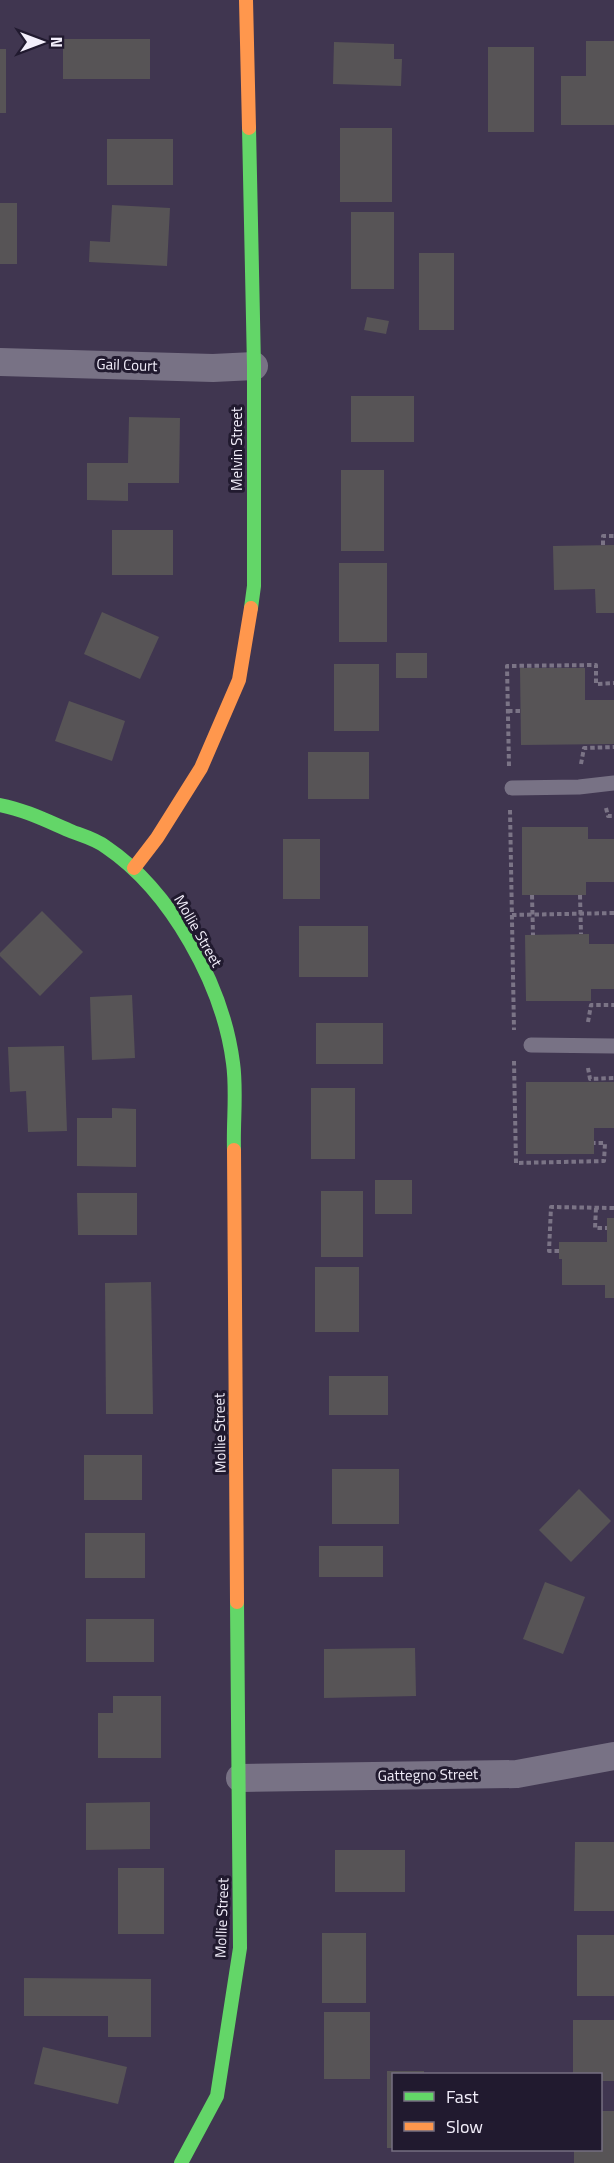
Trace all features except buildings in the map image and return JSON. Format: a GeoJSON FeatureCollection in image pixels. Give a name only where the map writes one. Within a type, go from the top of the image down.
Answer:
{"type":"FeatureCollection","features":[{"type":"Feature","properties":{"kind":"street","name":"Melvin Street"},"geometry":{"type":"LineString","coordinates":[[134,868],[157,838],[201,768],[238,680],[254,586],[254,366],[246,0]]}},
{"type":"Feature","properties":{"kind":"street","name":"Gail Court"},"geometry":{"type":"LineString","coordinates":[[0,362],[213,368],[254,366]]}},
{"type":"Feature","properties":{"kind":"street","name":"Mollie Street"},"geometry":{"type":"LineString","coordinates":[[0,805],[19,809],[104,845],[134,868],[158,894],[193,948],[218,1001],[233,1063],[240,1948],[217,2096],[181,2163]]}},
{"type":"Feature","properties":{"kind":"street","name":"Gattegno Street"},"geometry":{"type":"LineString","coordinates":[[240,1778],[517,1774],[614,1756]]}},
{"type":"Feature","properties":{"kind":"lane"},"geometry":{"type":"LineString","coordinates":[[510,788],[579,787],[614,783]]}},
{"type":"Feature","properties":{"kind":"lane"},"geometry":{"type":"LineString","coordinates":[[531,1045],[614,1046]]}},
{"type":"Feature","properties":{"kind":"path"},"geometry":{"type":"LineString","coordinates":[[603,545],[603,536],[614,536]]}},
{"type":"Feature","properties":{"kind":"path"},"geometry":{"type":"LineString","coordinates":[[514,1033],[507,666],[596,664],[596,684],[614,683]]}},
{"type":"Feature","properties":{"kind":"path"},"geometry":{"type":"LineString","coordinates":[[508,711],[521,711]]}},
{"type":"Feature","properties":{"kind":"path"},"geometry":{"type":"LineString","coordinates":[[584,748],[614,747]]}},
{"type":"Feature","properties":{"kind":"path"},"geometry":{"type":"LineString","coordinates":[[608,816],[614,816]]}},
{"type":"Feature","properties":{"kind":"path"},"geometry":{"type":"LineString","coordinates":[[532,895],[533,934]]}},
{"type":"Feature","properties":{"kind":"path"},"geometry":{"type":"LineString","coordinates":[[580,895],[581,934]]}},
{"type":"Feature","properties":{"kind":"path"},"geometry":{"type":"LineString","coordinates":[[512,915],[614,913]]}},
{"type":"Feature","properties":{"kind":"path"},"geometry":{"type":"LineString","coordinates":[[591,1005],[614,1005]]}},
{"type":"Feature","properties":{"kind":"path"},"geometry":{"type":"LineString","coordinates":[[514,1057],[516,1163],[604,1161],[605,1143],[594,1143]]}},
{"type":"Feature","properties":{"kind":"path"},"geometry":{"type":"LineString","coordinates":[[590,1079],[614,1078]]}},
{"type":"Feature","properties":{"kind":"path"},"geometry":{"type":"LineString","coordinates":[[560,1251],[549,1251],[551,1207],[614,1208]]}},
{"type":"Feature","properties":{"kind":"path"},"geometry":{"type":"LineString","coordinates":[[596,1208],[595,1228],[607,1228]]}},
{"type":"Feature","properties":{"kind":"traffic: fast"},"geometry":{"type":"LineString","coordinates":[[249,128],[254,366],[254,586],[251,608]]}},
{"type":"Feature","properties":{"kind":"traffic: fast"},"geometry":{"type":"LineString","coordinates":[[0,805],[28,813],[102,845],[130,866],[152,888],[172,914],[206,972],[227,1033],[234,1074],[234,1150]]}},
{"type":"Feature","properties":{"kind":"traffic: fast"},"geometry":{"type":"LineString","coordinates":[[181,2163],[217,2096],[240,1948],[237,1602]]}},
{"type":"Feature","properties":{"kind":"traffic: slow"},"geometry":{"type":"LineString","coordinates":[[246,0],[249,128]]}},
{"type":"Feature","properties":{"kind":"traffic: slow"},"geometry":{"type":"LineString","coordinates":[[134,868],[157,838],[201,768],[239,680],[251,608]]}},
{"type":"Feature","properties":{"kind":"traffic: slow"},"geometry":{"type":"LineString","coordinates":[[234,1150],[237,1602]]}}]}
